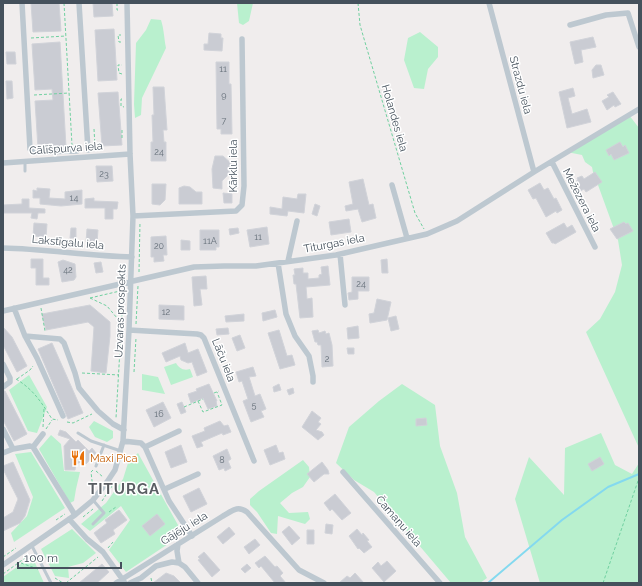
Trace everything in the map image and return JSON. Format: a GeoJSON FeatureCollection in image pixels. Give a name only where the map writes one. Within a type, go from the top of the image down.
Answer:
{"type":"FeatureCollection","features":[{"type":"Feature","properties":{"kind":"street"},"geometry":{"type":"LineString","coordinates":[[22,3],[30,149],[33,152],[75,149]]}},
{"type":"Feature","properties":{"kind":"street"},"geometry":{"type":"LineString","coordinates":[[79,3],[88,150]]}},
{"type":"Feature","properties":{"kind":"street","name":"Uzvaras prospekts"},"geometry":{"type":"LineString","coordinates":[[3,565],[75,515],[93,500],[115,470],[123,441],[133,216],[130,154],[127,3]]}},
{"type":"Feature","properties":{"kind":"street","name":"Strazdu iela"},"geometry":{"type":"LineString","coordinates":[[489,3],[534,172]]}},
{"type":"Feature","properties":{"kind":"street"},"geometry":{"type":"LineString","coordinates":[[570,25],[606,15],[628,13],[639,46]]}},
{"type":"Feature","properties":{"kind":"street","name":"Kārklu iela"},"geometry":{"type":"LineString","coordinates":[[133,216],[236,212],[242,205],[244,186],[242,39]]}},
{"type":"Feature","properties":{"kind":"street","name":"Titurgas iela"},"geometry":{"type":"LineString","coordinates":[[3,310],[194,267],[256,266],[288,262],[340,254],[427,234],[457,220],[639,109]]}},
{"type":"Feature","properties":{"kind":"street","name":"Cālīšpurva iela"},"geometry":{"type":"LineString","coordinates":[[3,163],[130,154]]}},
{"type":"Feature","properties":{"kind":"street","name":"Mežezera iela"},"geometry":{"type":"LineString","coordinates":[[552,162],[594,247]]}},
{"type":"Feature","properties":{"kind":"street"},"geometry":{"type":"LineString","coordinates":[[392,185],[407,238]]}},
{"type":"Feature","properties":{"kind":"street"},"geometry":{"type":"LineString","coordinates":[[288,262],[297,221]]}},
{"type":"Feature","properties":{"kind":"street","name":"Lakstīgalu iela"},"geometry":{"type":"LineString","coordinates":[[3,248],[32,248],[103,256],[132,256]]}},
{"type":"Feature","properties":{"kind":"street"},"geometry":{"type":"LineString","coordinates":[[340,254],[345,304]]}},
{"type":"Feature","properties":{"kind":"street"},"geometry":{"type":"LineString","coordinates":[[278,263],[286,314],[295,336],[309,356],[313,382]]}},
{"type":"Feature","properties":{"kind":"street"},"geometry":{"type":"LineString","coordinates":[[14,308],[25,336],[38,358],[63,416]]}},
{"type":"Feature","properties":{"kind":"street","name":"Lāču iela"},"geometry":{"type":"LineString","coordinates":[[129,330],[201,335],[204,338],[254,461]]}},
{"type":"Feature","properties":{"kind":"street"},"geometry":{"type":"LineString","coordinates":[[25,336],[60,339],[64,343],[79,388],[98,411],[113,424],[124,430]]}},
{"type":"Feature","properties":{"kind":"street"},"geometry":{"type":"LineString","coordinates":[[3,364],[10,378],[10,382],[7,386],[3,387]]}},
{"type":"Feature","properties":{"kind":"street"},"geometry":{"type":"LineString","coordinates":[[3,429],[13,449]]}},
{"type":"Feature","properties":{"kind":"street"},"geometry":{"type":"LineString","coordinates":[[145,447],[179,431]]}},
{"type":"Feature","properties":{"kind":"street"},"geometry":{"type":"LineString","coordinates":[[33,447],[43,434]]}},
{"type":"Feature","properties":{"kind":"street"},"geometry":{"type":"LineString","coordinates":[[123,441],[141,443],[145,447],[165,489],[169,501],[192,536]]}},
{"type":"Feature","properties":{"kind":"street"},"geometry":{"type":"LineString","coordinates":[[3,454],[13,449],[30,446],[33,447]]}},
{"type":"Feature","properties":{"kind":"street"},"geometry":{"type":"LineString","coordinates":[[33,447],[75,515]]}},
{"type":"Feature","properties":{"kind":"street","name":"Čamaņu iela"},"geometry":{"type":"LineString","coordinates":[[343,472],[440,583]]}},
{"type":"Feature","properties":{"kind":"street"},"geometry":{"type":"LineString","coordinates":[[165,489],[198,474]]}},
{"type":"Feature","properties":{"kind":"street","name":"Gājēju iela"},"geometry":{"type":"LineString","coordinates":[[116,583],[123,581],[223,516],[234,510],[242,508],[298,570],[324,583]]}},
{"type":"Feature","properties":{"kind":"street"},"geometry":{"type":"LineString","coordinates":[[69,519],[87,539],[103,552],[123,581]]}},
{"type":"Feature","properties":{"kind":"street"},"geometry":{"type":"LineString","coordinates":[[178,544],[177,551],[179,563]]}},
{"type":"Feature","properties":{"kind":"street"},"geometry":{"type":"LineString","coordinates":[[130,583],[142,578],[156,566],[172,562],[179,563],[185,567],[198,583]]}},
{"type":"Feature","properties":{"kind":"lane"},"geometry":{"type":"LineString","coordinates":[[25,161],[25,171]]}},
{"type":"Feature","properties":{"kind":"lane"},"geometry":{"type":"LineString","coordinates":[[78,433],[91,441],[120,451]]}},
{"type":"Feature","properties":{"kind":"lane"},"geometry":{"type":"LineString","coordinates":[[96,466],[104,446]]}},
{"type":"Feature","properties":{"kind":"lane"},"geometry":{"type":"LineString","coordinates":[[92,524],[104,513],[93,500]]}},
{"type":"Feature","properties":{"kind":"lane"},"geometry":{"type":"LineString","coordinates":[[32,546],[51,583]]}},
{"type":"Feature","properties":{"kind":"path"},"geometry":{"type":"LineString","coordinates":[[64,3],[69,94],[75,149]]}},
{"type":"Feature","properties":{"kind":"path"},"geometry":{"type":"LineString","coordinates":[[117,3],[117,10],[124,11]]}},
{"type":"Feature","properties":{"kind":"path","name":"Holandes iela"},"geometry":{"type":"LineString","coordinates":[[358,3],[360,25],[415,214],[427,234]]}},
{"type":"Feature","properties":{"kind":"path"},"geometry":{"type":"LineString","coordinates":[[123,33],[118,35],[119,42],[124,44]]}},
{"type":"Feature","properties":{"kind":"path"},"geometry":{"type":"LineString","coordinates":[[24,38],[66,36]]}},
{"type":"Feature","properties":{"kind":"path"},"geometry":{"type":"LineString","coordinates":[[124,64],[118,65],[119,73],[123,74],[124,76]]}},
{"type":"Feature","properties":{"kind":"path"},"geometry":{"type":"LineString","coordinates":[[28,96],[69,94]]}},
{"type":"Feature","properties":{"kind":"path"},"geometry":{"type":"LineString","coordinates":[[125,98],[121,99],[121,106],[126,108]]}},
{"type":"Feature","properties":{"kind":"path"},"geometry":{"type":"LineString","coordinates":[[125,129],[122,130],[122,138],[126,138]]}},
{"type":"Feature","properties":{"kind":"path"},"geometry":{"type":"LineString","coordinates":[[95,146],[100,151]]}},
{"type":"Feature","properties":{"kind":"path"},"geometry":{"type":"LineString","coordinates":[[120,284],[120,278],[123,275],[124,256]]}},
{"type":"Feature","properties":{"kind":"path"},"geometry":{"type":"LineString","coordinates":[[89,298],[107,306],[122,324]]}},
{"type":"Feature","properties":{"kind":"path"},"geometry":{"type":"LineString","coordinates":[[41,308],[46,334]]}},
{"type":"Feature","properties":{"kind":"path"},"geometry":{"type":"LineString","coordinates":[[16,379],[30,370],[38,358]]}},
{"type":"Feature","properties":{"kind":"path"},"geometry":{"type":"LineString","coordinates":[[75,373],[119,375]]}},
{"type":"Feature","properties":{"kind":"path"},"geometry":{"type":"LineString","coordinates":[[198,401],[203,412],[222,405],[217,392]]}},
{"type":"Feature","properties":{"kind":"path"},"geometry":{"type":"LineString","coordinates":[[184,407],[203,399]]}},
{"type":"Feature","properties":{"kind":"path"},"geometry":{"type":"LineString","coordinates":[[44,408],[44,432],[52,419]]}},
{"type":"Feature","properties":{"kind":"path"},"geometry":{"type":"LineString","coordinates":[[94,490],[90,472],[93,469],[103,477]]}},
{"type":"Feature","properties":{"kind":"path"},"geometry":{"type":"LineString","coordinates":[[602,583],[639,478]]}},
{"type":"Feature","properties":{"kind":"path"},"geometry":{"type":"LineString","coordinates":[[104,513],[111,512],[116,507]]}},
{"type":"Feature","properties":{"kind":"path"},"geometry":{"type":"LineString","coordinates":[[66,583],[113,542]]}},
{"type":"Feature","properties":{"kind":"path"},"geometry":{"type":"LineString","coordinates":[[151,574],[150,581],[152,583]]}},
{"type":"Feature","properties":{"kind":"green space"},"geometry":{"type":"Polygon","coordinates":[[[237,3],[253,3],[249,21],[243,25],[239,23],[237,3]]]}},
{"type":"Feature","properties":{"kind":"green space"},"geometry":{"type":"Polygon","coordinates":[[[151,19],[161,20],[166,48],[142,98],[141,115],[135,118],[136,43],[146,30],[151,19]]]}},
{"type":"Feature","properties":{"kind":"green space"},"geometry":{"type":"Polygon","coordinates":[[[420,32],[438,47],[438,57],[428,69],[424,89],[414,88],[404,60],[408,38],[420,32]]]}},
{"type":"Feature","properties":{"kind":"green space"},"geometry":{"type":"Polygon","coordinates":[[[629,115],[639,128],[639,448],[586,332],[600,319],[615,292],[622,265],[618,240],[594,177],[592,167],[585,162],[582,155],[567,152],[629,115]]]}},
{"type":"Feature","properties":{"kind":"green space"},"geometry":{"type":"Polygon","coordinates":[[[176,363],[182,369],[190,369],[193,377],[171,385],[164,367],[176,363]]]}},
{"type":"Feature","properties":{"kind":"green space"},"geometry":{"type":"Polygon","coordinates":[[[142,374],[158,377],[165,394],[142,390],[142,374]]]}},
{"type":"Feature","properties":{"kind":"green space"},"geometry":{"type":"Polygon","coordinates":[[[29,375],[47,407],[37,433],[28,431],[9,390],[29,375]]]}},
{"type":"Feature","properties":{"kind":"green space"},"geometry":{"type":"Polygon","coordinates":[[[402,384],[435,405],[440,446],[457,493],[465,537],[487,578],[480,583],[451,583],[374,492],[354,480],[336,463],[349,427],[379,401],[402,384]]]}},
{"type":"Feature","properties":{"kind":"green space"},"geometry":{"type":"Polygon","coordinates":[[[94,421],[113,431],[113,438],[107,442],[95,437],[89,427],[94,421]]]}},
{"type":"Feature","properties":{"kind":"green space"},"geometry":{"type":"Polygon","coordinates":[[[601,433],[615,465],[632,474],[639,463],[639,583],[540,583],[515,499],[529,457],[564,495],[565,448],[601,433]]]}},
{"type":"Feature","properties":{"kind":"green space"},"geometry":{"type":"Polygon","coordinates":[[[51,435],[61,444],[64,471],[80,472],[74,501],[70,503],[39,449],[51,435]]]}},
{"type":"Feature","properties":{"kind":"green space"},"geometry":{"type":"Polygon","coordinates":[[[31,452],[65,508],[14,542],[11,533],[27,516],[33,497],[15,454],[31,452]]]}},
{"type":"Feature","properties":{"kind":"green space"},"geometry":{"type":"Polygon","coordinates":[[[138,453],[183,534],[126,572],[109,550],[130,520],[121,506],[90,531],[81,524],[106,503],[123,479],[128,463],[138,453]]]}},
{"type":"Feature","properties":{"kind":"green space"},"geometry":{"type":"Polygon","coordinates":[[[303,460],[309,467],[310,477],[303,487],[292,493],[280,503],[289,513],[308,512],[310,519],[305,524],[278,516],[277,534],[271,533],[257,512],[250,505],[250,499],[303,460]]]}},
{"type":"Feature","properties":{"kind":"green space"},"geometry":{"type":"Polygon","coordinates":[[[72,529],[96,553],[83,563],[68,567],[69,578],[55,576],[41,549],[72,529]]]}},
{"type":"Feature","properties":{"kind":"green space"},"geometry":{"type":"Polygon","coordinates":[[[32,556],[44,583],[3,583],[3,577],[32,556]]]}},
{"type":"Feature","properties":{"kind":"building"},"geometry":{"type":"Polygon","coordinates":[[[31,3],[59,3],[61,31],[33,32],[31,3]]]}},
{"type":"Feature","properties":{"kind":"building"},"geometry":{"type":"Polygon","coordinates":[[[93,3],[112,3],[113,16],[94,17],[93,3]]]}},
{"type":"Feature","properties":{"kind":"building"},"geometry":{"type":"Polygon","coordinates":[[[114,29],[117,80],[98,81],[95,30],[114,29]]]}},
{"type":"Feature","properties":{"kind":"building"},"geometry":{"type":"Polygon","coordinates":[[[209,33],[221,34],[221,38],[223,38],[222,51],[204,50],[204,44],[208,44],[209,33]]]}},
{"type":"Feature","properties":{"kind":"building"},"geometry":{"type":"Polygon","coordinates":[[[593,37],[596,47],[581,50],[583,62],[575,64],[570,42],[593,37]]]}},
{"type":"Feature","properties":{"kind":"building"},"geometry":{"type":"Polygon","coordinates":[[[60,42],[66,147],[38,148],[35,101],[53,100],[52,89],[35,90],[32,44],[60,42]]]}},
{"type":"Feature","properties":{"kind":"building"},"geometry":{"type":"Polygon","coordinates":[[[6,52],[15,52],[16,64],[7,64],[6,52]]]}},
{"type":"Feature","properties":{"kind":"building"},"geometry":{"type":"Polygon","coordinates":[[[216,62],[229,62],[232,134],[221,134],[221,129],[217,129],[216,62]]]}},
{"type":"Feature","properties":{"kind":"building"},"geometry":{"type":"Polygon","coordinates":[[[596,65],[601,65],[604,75],[593,78],[592,70],[596,65]]]}},
{"type":"Feature","properties":{"kind":"building"},"geometry":{"type":"Polygon","coordinates":[[[6,81],[12,81],[13,98],[7,99],[6,81]]]}},
{"type":"Feature","properties":{"kind":"building"},"geometry":{"type":"Polygon","coordinates":[[[153,87],[164,87],[167,130],[163,130],[164,142],[166,142],[166,161],[151,161],[151,142],[153,142],[152,115],[154,115],[153,87]]]}},
{"type":"Feature","properties":{"kind":"building"},"geometry":{"type":"Polygon","coordinates":[[[573,88],[575,96],[568,98],[572,114],[587,109],[591,122],[567,128],[559,92],[573,88]]]}},
{"type":"Feature","properties":{"kind":"building"},"geometry":{"type":"Polygon","coordinates":[[[118,92],[122,145],[102,146],[98,93],[118,92]]]}},
{"type":"Feature","properties":{"kind":"building"},"geometry":{"type":"Polygon","coordinates":[[[613,92],[621,104],[615,107],[614,105],[607,110],[602,101],[609,97],[607,95],[613,92]]]}},
{"type":"Feature","properties":{"kind":"building"},"geometry":{"type":"Polygon","coordinates":[[[620,142],[623,147],[625,145],[629,153],[614,160],[611,154],[609,156],[606,150],[620,142]]]}},
{"type":"Feature","properties":{"kind":"building"},"geometry":{"type":"Polygon","coordinates":[[[215,156],[223,156],[232,164],[231,172],[222,181],[222,189],[213,188],[212,169],[215,156]]]}},
{"type":"Feature","properties":{"kind":"building"},"geometry":{"type":"Polygon","coordinates":[[[96,166],[112,166],[113,181],[97,182],[96,166]]]}},
{"type":"Feature","properties":{"kind":"building"},"geometry":{"type":"Polygon","coordinates":[[[595,172],[602,182],[586,192],[584,189],[575,194],[570,185],[578,180],[577,178],[582,176],[584,179],[595,172]]]}},
{"type":"Feature","properties":{"kind":"building"},"geometry":{"type":"Polygon","coordinates":[[[363,179],[369,205],[373,204],[376,218],[362,222],[358,209],[346,211],[345,206],[353,204],[349,182],[363,179]]]}},
{"type":"Feature","properties":{"kind":"building"},"geometry":{"type":"Polygon","coordinates":[[[540,183],[544,190],[548,188],[554,199],[556,198],[562,210],[557,213],[556,211],[546,217],[536,198],[533,199],[528,190],[540,183]]]}},
{"type":"Feature","properties":{"kind":"building"},"geometry":{"type":"Polygon","coordinates":[[[152,184],[166,184],[165,200],[160,205],[152,204],[152,184]]]}},
{"type":"Feature","properties":{"kind":"building"},"geometry":{"type":"Polygon","coordinates":[[[184,186],[190,187],[196,192],[202,192],[202,204],[179,204],[179,188],[184,186]]]}},
{"type":"Feature","properties":{"kind":"building"},"geometry":{"type":"Polygon","coordinates":[[[37,188],[50,189],[49,198],[65,199],[65,192],[82,190],[82,204],[61,206],[40,204],[40,198],[33,198],[33,190],[37,191],[37,188]]]}},
{"type":"Feature","properties":{"kind":"building"},"geometry":{"type":"Polygon","coordinates":[[[223,193],[232,194],[232,203],[224,203],[223,193]]]}},
{"type":"Feature","properties":{"kind":"building"},"geometry":{"type":"Polygon","coordinates":[[[298,194],[306,194],[304,213],[288,211],[287,216],[270,214],[270,207],[282,209],[283,197],[297,199],[298,194]]]}},
{"type":"Feature","properties":{"kind":"building"},"geometry":{"type":"Polygon","coordinates":[[[94,198],[94,201],[118,202],[117,209],[113,209],[113,219],[105,219],[105,208],[85,208],[85,199],[94,198]]]}},
{"type":"Feature","properties":{"kind":"building"},"geometry":{"type":"Polygon","coordinates":[[[22,199],[29,199],[29,208],[45,209],[45,213],[38,213],[37,219],[31,218],[32,213],[3,213],[3,205],[22,204],[22,199]]]}},
{"type":"Feature","properties":{"kind":"building"},"geometry":{"type":"Polygon","coordinates":[[[315,204],[320,206],[317,216],[312,214],[315,204]]]}},
{"type":"Feature","properties":{"kind":"building"},"geometry":{"type":"Polygon","coordinates":[[[349,219],[351,232],[331,235],[329,222],[349,219]]]}},
{"type":"Feature","properties":{"kind":"building"},"geometry":{"type":"Polygon","coordinates":[[[624,222],[626,224],[628,223],[633,231],[617,239],[610,229],[624,222]]]}},
{"type":"Feature","properties":{"kind":"building"},"geometry":{"type":"Polygon","coordinates":[[[34,223],[47,224],[46,237],[33,236],[34,223]]]}},
{"type":"Feature","properties":{"kind":"building"},"geometry":{"type":"Polygon","coordinates":[[[564,223],[567,228],[572,225],[576,232],[555,244],[552,243],[546,233],[564,223]]]}},
{"type":"Feature","properties":{"kind":"building"},"geometry":{"type":"Polygon","coordinates":[[[267,227],[269,244],[250,247],[247,230],[267,227]]]}},
{"type":"Feature","properties":{"kind":"building"},"geometry":{"type":"Polygon","coordinates":[[[71,228],[76,228],[76,238],[70,238],[71,228]]]}},
{"type":"Feature","properties":{"kind":"building"},"geometry":{"type":"Polygon","coordinates":[[[238,228],[239,233],[230,235],[229,229],[238,228]]]}},
{"type":"Feature","properties":{"kind":"building"},"geometry":{"type":"Polygon","coordinates":[[[87,229],[98,230],[97,243],[86,242],[87,229]]]}},
{"type":"Feature","properties":{"kind":"building"},"geometry":{"type":"Polygon","coordinates":[[[200,230],[219,230],[219,247],[216,247],[216,250],[200,250],[200,230]]]}},
{"type":"Feature","properties":{"kind":"building"},"geometry":{"type":"Polygon","coordinates":[[[166,236],[167,255],[163,255],[164,261],[154,262],[154,257],[151,257],[151,237],[166,236]]]}},
{"type":"Feature","properties":{"kind":"building"},"geometry":{"type":"Polygon","coordinates":[[[181,240],[190,241],[190,250],[181,250],[181,240]]]}},
{"type":"Feature","properties":{"kind":"building"},"geometry":{"type":"Polygon","coordinates":[[[31,259],[43,259],[43,278],[49,278],[49,285],[36,285],[36,268],[31,268],[31,259]]]}},
{"type":"Feature","properties":{"kind":"building"},"geometry":{"type":"Polygon","coordinates":[[[387,259],[388,273],[382,273],[381,260],[387,259]]]}},
{"type":"Feature","properties":{"kind":"building"},"geometry":{"type":"Polygon","coordinates":[[[63,260],[75,264],[76,277],[74,280],[62,282],[58,262],[63,260]]]}},
{"type":"Feature","properties":{"kind":"building"},"geometry":{"type":"Polygon","coordinates":[[[101,262],[103,272],[96,273],[94,263],[101,262]]]}},
{"type":"Feature","properties":{"kind":"building"},"geometry":{"type":"Polygon","coordinates":[[[328,266],[330,285],[306,287],[307,299],[312,298],[313,317],[300,318],[296,284],[294,284],[294,269],[303,268],[303,273],[308,273],[308,279],[319,278],[319,275],[322,274],[321,267],[328,266]]]}},
{"type":"Feature","properties":{"kind":"building"},"geometry":{"type":"Polygon","coordinates":[[[206,276],[207,289],[200,289],[202,305],[194,306],[192,277],[206,276]]]}},
{"type":"Feature","properties":{"kind":"building"},"geometry":{"type":"Polygon","coordinates":[[[352,277],[369,277],[369,291],[358,291],[358,299],[349,300],[348,293],[352,292],[352,277]]]}},
{"type":"Feature","properties":{"kind":"building"},"geometry":{"type":"Polygon","coordinates":[[[377,299],[391,302],[387,320],[370,323],[369,314],[374,313],[377,299]]]}},
{"type":"Feature","properties":{"kind":"building"},"geometry":{"type":"Polygon","coordinates":[[[90,305],[110,322],[106,373],[91,371],[94,327],[88,322],[46,330],[42,314],[90,305]]]}},
{"type":"Feature","properties":{"kind":"building"},"geometry":{"type":"Polygon","coordinates":[[[159,305],[184,306],[184,320],[159,319],[159,305]]]}},
{"type":"Feature","properties":{"kind":"building"},"geometry":{"type":"Polygon","coordinates":[[[275,310],[277,317],[263,321],[262,313],[275,310]]]}},
{"type":"Feature","properties":{"kind":"building"},"geometry":{"type":"Polygon","coordinates":[[[244,314],[244,321],[226,322],[225,316],[244,314]]]}},
{"type":"Feature","properties":{"kind":"building"},"geometry":{"type":"Polygon","coordinates":[[[396,316],[399,329],[391,331],[388,318],[396,316]]]}},
{"type":"Feature","properties":{"kind":"building"},"geometry":{"type":"Polygon","coordinates":[[[358,326],[359,338],[348,339],[347,328],[358,326]]]}},
{"type":"Feature","properties":{"kind":"building"},"geometry":{"type":"Polygon","coordinates":[[[3,327],[12,337],[27,366],[17,372],[3,345],[3,327]]]}},
{"type":"Feature","properties":{"kind":"building"},"geometry":{"type":"Polygon","coordinates":[[[228,328],[229,334],[217,335],[216,329],[228,328]]]}},
{"type":"Feature","properties":{"kind":"building"},"geometry":{"type":"Polygon","coordinates":[[[279,330],[287,356],[292,355],[295,365],[280,369],[268,333],[279,330]]]}},
{"type":"Feature","properties":{"kind":"building"},"geometry":{"type":"Polygon","coordinates":[[[318,330],[319,333],[325,331],[326,334],[329,333],[332,345],[333,366],[322,367],[321,345],[318,345],[317,342],[315,342],[312,331],[318,330]]]}},
{"type":"Feature","properties":{"kind":"building"},"geometry":{"type":"Polygon","coordinates":[[[240,335],[245,348],[237,351],[232,338],[240,335]]]}},
{"type":"Feature","properties":{"kind":"building"},"geometry":{"type":"Polygon","coordinates":[[[52,343],[83,413],[68,419],[38,349],[52,343]]]}},
{"type":"Feature","properties":{"kind":"building"},"geometry":{"type":"Polygon","coordinates":[[[185,343],[188,353],[198,349],[207,372],[197,376],[192,362],[188,363],[181,360],[180,356],[166,362],[162,353],[185,343]]]}},
{"type":"Feature","properties":{"kind":"building"},"geometry":{"type":"Polygon","coordinates":[[[347,348],[354,348],[354,354],[348,354],[347,348]]]}},
{"type":"Feature","properties":{"kind":"building"},"geometry":{"type":"Polygon","coordinates":[[[253,367],[256,376],[249,377],[255,396],[260,394],[266,409],[261,411],[264,417],[251,422],[243,401],[248,399],[242,381],[239,382],[236,372],[253,367]]]}},
{"type":"Feature","properties":{"kind":"building"},"geometry":{"type":"Polygon","coordinates":[[[209,384],[217,401],[217,406],[208,409],[203,398],[191,403],[188,394],[209,384]]]}},
{"type":"Feature","properties":{"kind":"building"},"geometry":{"type":"Polygon","coordinates":[[[279,384],[281,390],[274,392],[273,387],[279,384]]]}},
{"type":"Feature","properties":{"kind":"building"},"geometry":{"type":"Polygon","coordinates":[[[293,388],[294,393],[289,395],[287,390],[293,388]]]}},
{"type":"Feature","properties":{"kind":"building"},"geometry":{"type":"Polygon","coordinates":[[[3,391],[5,391],[27,434],[14,441],[3,420],[3,391]]]}},
{"type":"Feature","properties":{"kind":"building"},"geometry":{"type":"Polygon","coordinates":[[[163,402],[171,418],[154,427],[146,410],[163,402]]]}},
{"type":"Feature","properties":{"kind":"building"},"geometry":{"type":"Polygon","coordinates":[[[182,402],[186,412],[181,414],[177,404],[182,402]]]}},
{"type":"Feature","properties":{"kind":"building"},"geometry":{"type":"Polygon","coordinates":[[[312,411],[321,418],[318,422],[321,424],[316,430],[322,432],[324,435],[318,440],[302,427],[312,411]]]}},
{"type":"Feature","properties":{"kind":"building"},"geometry":{"type":"Polygon","coordinates":[[[426,418],[427,425],[416,426],[416,419],[426,418]]]}},
{"type":"Feature","properties":{"kind":"building"},"geometry":{"type":"Polygon","coordinates":[[[220,421],[224,426],[228,425],[231,432],[223,435],[222,433],[201,442],[203,446],[197,448],[192,436],[205,431],[204,428],[220,421]]]}},
{"type":"Feature","properties":{"kind":"building"},"geometry":{"type":"Polygon","coordinates":[[[60,430],[66,432],[76,442],[78,440],[89,451],[92,448],[96,453],[86,464],[83,461],[76,464],[75,470],[65,470],[64,446],[70,439],[58,435],[60,430]]]}},
{"type":"Feature","properties":{"kind":"building"},"geometry":{"type":"Polygon","coordinates":[[[181,445],[187,462],[171,468],[165,452],[181,445]]]}},
{"type":"Feature","properties":{"kind":"building"},"geometry":{"type":"Polygon","coordinates":[[[276,445],[279,453],[283,452],[285,459],[270,465],[264,450],[276,445]]]}},
{"type":"Feature","properties":{"kind":"building"},"geometry":{"type":"Polygon","coordinates":[[[227,449],[231,459],[228,461],[231,468],[225,471],[224,468],[219,470],[213,456],[227,449]]]}},
{"type":"Feature","properties":{"kind":"building"},"geometry":{"type":"Polygon","coordinates":[[[600,457],[604,464],[592,471],[588,464],[600,457]]]}},
{"type":"Feature","properties":{"kind":"building"},"geometry":{"type":"Polygon","coordinates":[[[13,462],[30,500],[25,516],[20,523],[3,531],[3,518],[13,512],[18,499],[3,469],[3,466],[13,462]]]}},
{"type":"Feature","properties":{"kind":"building"},"geometry":{"type":"Polygon","coordinates":[[[322,462],[329,474],[324,474],[314,482],[307,474],[322,462]]]}},
{"type":"Feature","properties":{"kind":"building"},"geometry":{"type":"Polygon","coordinates":[[[199,488],[207,504],[191,512],[183,496],[199,488]]]}},
{"type":"Feature","properties":{"kind":"building"},"geometry":{"type":"Polygon","coordinates":[[[335,494],[351,513],[342,520],[332,509],[330,511],[324,503],[335,494]]]}},
{"type":"Feature","properties":{"kind":"building"},"geometry":{"type":"Polygon","coordinates":[[[119,510],[127,520],[113,530],[115,534],[101,543],[94,533],[107,523],[105,520],[119,510]]]}},
{"type":"Feature","properties":{"kind":"building"},"geometry":{"type":"Polygon","coordinates":[[[157,514],[165,524],[150,536],[142,526],[157,514]]]}},
{"type":"Feature","properties":{"kind":"building"},"geometry":{"type":"Polygon","coordinates":[[[326,524],[333,525],[332,534],[325,533],[326,524]]]}},
{"type":"Feature","properties":{"kind":"building"},"geometry":{"type":"Polygon","coordinates":[[[289,526],[300,538],[292,545],[282,532],[289,526]]]}},
{"type":"Feature","properties":{"kind":"building"},"geometry":{"type":"Polygon","coordinates":[[[229,527],[235,534],[223,544],[217,537],[229,527]]]}},
{"type":"Feature","properties":{"kind":"building"},"geometry":{"type":"Polygon","coordinates":[[[357,529],[369,540],[367,541],[372,547],[364,553],[359,548],[358,549],[349,536],[357,529]]]}},
{"type":"Feature","properties":{"kind":"building"},"geometry":{"type":"Polygon","coordinates":[[[307,530],[314,530],[314,544],[307,544],[307,530]]]}},
{"type":"Feature","properties":{"kind":"building"},"geometry":{"type":"Polygon","coordinates":[[[255,539],[260,545],[249,554],[244,547],[255,539]]]}},
{"type":"Feature","properties":{"kind":"building"},"geometry":{"type":"Polygon","coordinates":[[[204,552],[220,570],[212,577],[198,560],[200,559],[198,557],[204,552]]]}},
{"type":"Feature","properties":{"kind":"building"},"geometry":{"type":"Polygon","coordinates":[[[265,556],[283,573],[280,576],[286,583],[275,583],[261,566],[259,568],[255,563],[265,556]]]}},
{"type":"Feature","properties":{"kind":"building"},"geometry":{"type":"Polygon","coordinates":[[[387,561],[396,571],[384,582],[372,568],[378,562],[381,566],[387,561]]]}},
{"type":"Feature","properties":{"kind":"building"},"geometry":{"type":"Polygon","coordinates":[[[102,564],[109,572],[97,583],[79,583],[102,564]]]}},
{"type":"Feature","properties":{"kind":"building"},"geometry":{"type":"Polygon","coordinates":[[[247,564],[251,568],[245,573],[241,569],[247,564]]]}},
{"type":"Feature","properties":{"kind":"building"},"geometry":{"type":"Polygon","coordinates":[[[166,573],[174,576],[181,583],[153,583],[166,573]]]}},
{"type":"Feature","properties":{"kind":"building"},"geometry":{"type":"Polygon","coordinates":[[[355,573],[364,583],[339,583],[347,576],[350,578],[355,573]]]}},
{"type":"Feature","properties":{"kind":"waterway"},"geometry":{"type":"LineString","coordinates":[[488,583],[562,520],[608,487],[639,474]]}},
{"type":"Feature","properties":{"kind":"place","name":"Maxi Pica"},"geometry":{"type":"Point","coordinates":[78,458]}},
{"type":"Feature","properties":{"kind":"district","name":"TITURGA"},"geometry":{"type":"Point","coordinates":[124,489]}}]}
